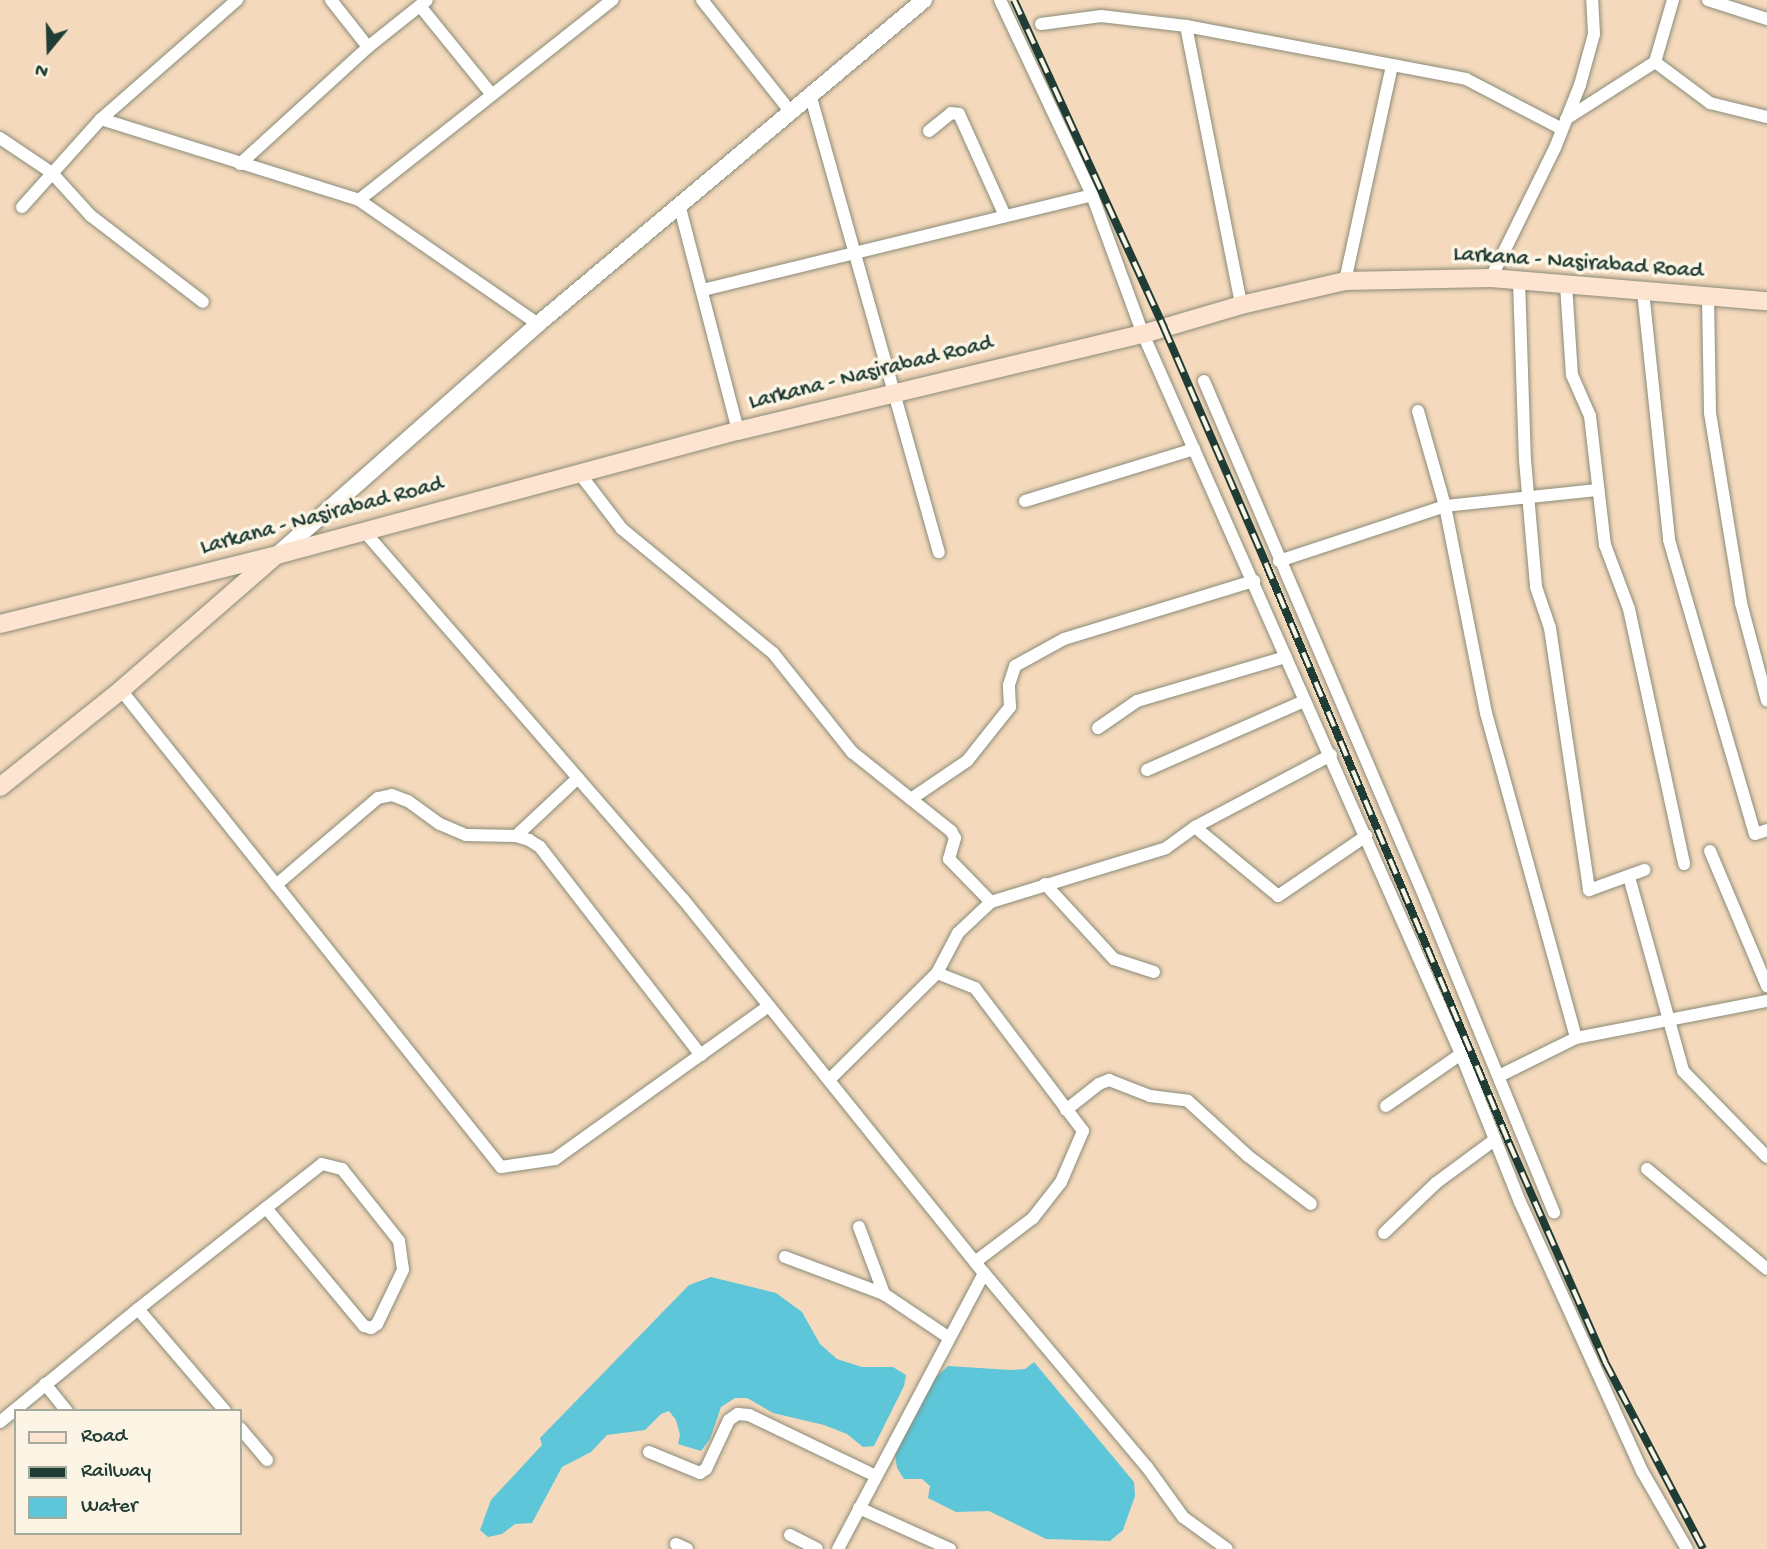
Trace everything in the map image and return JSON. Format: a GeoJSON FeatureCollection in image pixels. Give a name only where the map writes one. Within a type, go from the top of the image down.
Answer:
{"type":"FeatureCollection","features":[{"type":"Feature","properties":{"kind":"main road","name":"Larkana - Nasirabad Road"},"geometry":{"type":"LineString","coordinates":[[0,624],[277,555],[738,431],[1143,334],[1241,305],[1345,281],[1491,278],[1767,301]]}},
{"type":"Feature","properties":{"kind":"main road"},"geometry":{"type":"LineString","coordinates":[[0,787],[121,690],[277,555]]}},
{"type":"Feature","properties":{"kind":"street"},"geometry":{"type":"LineString","coordinates":[[22,207],[102,119],[237,0]]}},
{"type":"Feature","properties":{"kind":"street"},"geometry":{"type":"LineString","coordinates":[[331,0],[368,47]]}},
{"type":"Feature","properties":{"kind":"street"},"geometry":{"type":"LineString","coordinates":[[359,200],[612,0]]}},
{"type":"Feature","properties":{"kind":"street"},"geometry":{"type":"LineString","coordinates":[[702,0],[790,111]]}},
{"type":"Feature","properties":{"kind":"street"},"geometry":{"type":"LineString","coordinates":[[277,555],[538,324],[924,0]]}},
{"type":"Feature","properties":{"kind":"street"},"geometry":{"type":"LineString","coordinates":[[1000,0],[1092,195],[1143,334],[1461,1054],[1493,1141],[1642,1471],[1687,1549]]}},
{"type":"Feature","properties":{"kind":"street"},"geometry":{"type":"LineString","coordinates":[[1491,278],[1580,85],[1594,34],[1592,0]]}},
{"type":"Feature","properties":{"kind":"street"},"geometry":{"type":"LineString","coordinates":[[1564,124],[1655,62],[1673,0]]}},
{"type":"Feature","properties":{"kind":"street"},"geometry":{"type":"LineString","coordinates":[[1708,0],[1767,19]]}},
{"type":"Feature","properties":{"kind":"street"},"geometry":{"type":"LineString","coordinates":[[240,164],[368,47],[423,3],[492,95]]}},
{"type":"Feature","properties":{"kind":"street"},"geometry":{"type":"LineString","coordinates":[[1041,23],[1101,16],[1186,26],[1466,79],[1564,124]]}},
{"type":"Feature","properties":{"kind":"street"},"geometry":{"type":"LineString","coordinates":[[1186,26],[1241,305]]}},
{"type":"Feature","properties":{"kind":"street"},"geometry":{"type":"LineString","coordinates":[[1655,62],[1710,103],[1767,117]]}},
{"type":"Feature","properties":{"kind":"street"},"geometry":{"type":"LineString","coordinates":[[1345,281],[1392,66]]}},
{"type":"Feature","properties":{"kind":"street"},"geometry":{"type":"LineString","coordinates":[[810,94],[939,552]]}},
{"type":"Feature","properties":{"kind":"street"},"geometry":{"type":"LineString","coordinates":[[929,131],[951,113],[959,114],[1005,216]]}},
{"type":"Feature","properties":{"kind":"street"},"geometry":{"type":"LineString","coordinates":[[102,119],[359,200],[538,324]]}},
{"type":"Feature","properties":{"kind":"street"},"geometry":{"type":"LineString","coordinates":[[0,138],[52,173],[90,216],[203,302]]}},
{"type":"Feature","properties":{"kind":"street"},"geometry":{"type":"LineString","coordinates":[[703,290],[1092,195]]}},
{"type":"Feature","properties":{"kind":"street"},"geometry":{"type":"LineString","coordinates":[[679,204],[738,431]]}},
{"type":"Feature","properties":{"kind":"street"},"geometry":{"type":"LineString","coordinates":[[1519,281],[1536,587],[1550,628],[1589,890],[1644,870]]}},
{"type":"Feature","properties":{"kind":"street"},"geometry":{"type":"LineString","coordinates":[[1566,285],[1572,375],[1590,416],[1605,545],[1629,609],[1684,864]]}},
{"type":"Feature","properties":{"kind":"street"},"geometry":{"type":"LineString","coordinates":[[1643,291],[1669,540],[1755,834],[1767,830]]}},
{"type":"Feature","properties":{"kind":"street"},"geometry":{"type":"LineString","coordinates":[[1708,297],[1710,413],[1741,603],[1767,701]]}},
{"type":"Feature","properties":{"kind":"street"},"geometry":{"type":"LineString","coordinates":[[1204,381],[1499,1076],[1554,1213]]}},
{"type":"Feature","properties":{"kind":"street"},"geometry":{"type":"LineString","coordinates":[[1418,411],[1446,506],[1486,713],[1576,1038]]}},
{"type":"Feature","properties":{"kind":"street"},"geometry":{"type":"LineString","coordinates":[[1025,501],[1194,449]]}},
{"type":"Feature","properties":{"kind":"street"},"geometry":{"type":"LineString","coordinates":[[580,474],[622,529],[773,653],[852,752],[951,831],[955,838],[949,859],[992,902]]}},
{"type":"Feature","properties":{"kind":"street"},"geometry":{"type":"LineString","coordinates":[[1279,561],[1446,506],[1598,490]]}},
{"type":"Feature","properties":{"kind":"street"},"geometry":{"type":"LineString","coordinates":[[363,531],[683,899],[975,1262],[1147,1467],[1183,1517],[1227,1549]]}},
{"type":"Feature","properties":{"kind":"street"},"geometry":{"type":"LineString","coordinates":[[911,799],[967,761],[1002,718],[1010,707],[1009,685],[1015,666],[1064,639],[1254,581]]}},
{"type":"Feature","properties":{"kind":"street"},"geometry":{"type":"LineString","coordinates":[[1098,728],[1136,701],[1286,657]]}},
{"type":"Feature","properties":{"kind":"street"},"geometry":{"type":"LineString","coordinates":[[121,690],[501,1167],[555,1159],[769,1006]]}},
{"type":"Feature","properties":{"kind":"street"},"geometry":{"type":"LineString","coordinates":[[1147,770],[1304,701]]}},
{"type":"Feature","properties":{"kind":"street"},"geometry":{"type":"LineString","coordinates":[[829,1080],[937,973],[958,933],[992,902],[1166,848],[1195,827],[1331,755]]}},
{"type":"Feature","properties":{"kind":"street"},"geometry":{"type":"LineString","coordinates":[[516,836],[578,778]]}},
{"type":"Feature","properties":{"kind":"street"},"geometry":{"type":"LineString","coordinates":[[276,885],[378,798],[393,795],[408,801],[440,824],[466,835],[516,836],[540,847],[701,1055]]}},
{"type":"Feature","properties":{"kind":"street"},"geometry":{"type":"LineString","coordinates":[[1195,827],[1278,897],[1366,836]]}},
{"type":"Feature","properties":{"kind":"street"},"geometry":{"type":"LineString","coordinates":[[1710,851],[1767,986]]}},
{"type":"Feature","properties":{"kind":"street"},"geometry":{"type":"LineString","coordinates":[[1629,877],[1683,1071],[1767,1157]]}},
{"type":"Feature","properties":{"kind":"street"},"geometry":{"type":"LineString","coordinates":[[1045,884],[1114,959],[1154,972]]}},
{"type":"Feature","properties":{"kind":"street"},"geometry":{"type":"LineString","coordinates":[[937,973],[975,988],[1083,1131],[1061,1181],[1033,1218],[975,1262]]}},
{"type":"Feature","properties":{"kind":"street"},"geometry":{"type":"LineString","coordinates":[[1499,1076],[1576,1038],[1767,1001]]}},
{"type":"Feature","properties":{"kind":"street"},"geometry":{"type":"LineString","coordinates":[[1385,1106],[1461,1054]]}},
{"type":"Feature","properties":{"kind":"street"},"geometry":{"type":"LineString","coordinates":[[1066,1110],[1099,1084],[1109,1080],[1150,1096],[1188,1101],[1248,1156],[1311,1204]]}},
{"type":"Feature","properties":{"kind":"street"},"geometry":{"type":"LineString","coordinates":[[1384,1233],[1436,1183],[1493,1141]]}},
{"type":"Feature","properties":{"kind":"street"},"geometry":{"type":"LineString","coordinates":[[15,1409],[138,1309],[266,1208],[322,1164],[342,1169],[399,1241],[403,1270],[377,1324],[371,1328],[364,1326],[266,1208]]}},
{"type":"Feature","properties":{"kind":"street"},"geometry":{"type":"LineString","coordinates":[[1647,1168],[1767,1269]]}},
{"type":"Feature","properties":{"kind":"street"},"geometry":{"type":"LineString","coordinates":[[859,1227],[884,1294]]}},
{"type":"Feature","properties":{"kind":"street"},"geometry":{"type":"LineString","coordinates":[[785,1257],[884,1294],[948,1337]]}},
{"type":"Feature","properties":{"kind":"street"},"geometry":{"type":"LineString","coordinates":[[838,1549],[984,1273]]}},
{"type":"Feature","properties":{"kind":"street"},"geometry":{"type":"LineString","coordinates":[[138,1309],[223,1409]]}},
{"type":"Feature","properties":{"kind":"street"},"geometry":{"type":"LineString","coordinates":[[45,1384],[66,1409]]}},
{"type":"Feature","properties":{"kind":"street"},"geometry":{"type":"LineString","coordinates":[[0,1422],[14,1410]]}},
{"type":"Feature","properties":{"kind":"street"},"geometry":{"type":"LineString","coordinates":[[649,1452],[700,1474],[706,1469],[729,1420],[738,1414],[749,1415],[876,1476]]}},
{"type":"Feature","properties":{"kind":"street"},"geometry":{"type":"LineString","coordinates":[[242,1430],[267,1460]]}},
{"type":"Feature","properties":{"kind":"street"},"geometry":{"type":"LineString","coordinates":[[859,1508],[950,1549]]}},
{"type":"Feature","properties":{"kind":"street"},"geometry":{"type":"LineString","coordinates":[[790,1535],[817,1549]]}},
{"type":"Feature","properties":{"kind":"water"},"geometry":{"type":"Polygon","coordinates":[[[711,1277],[776,1293],[802,1312],[820,1344],[837,1359],[862,1367],[893,1367],[906,1375],[904,1386],[874,1446],[863,1447],[847,1434],[824,1425],[773,1413],[747,1398],[735,1398],[721,1407],[710,1439],[701,1451],[678,1444],[680,1435],[676,1420],[669,1411],[661,1414],[645,1430],[607,1435],[591,1452],[562,1467],[532,1523],[515,1524],[502,1534],[488,1537],[480,1530],[491,1500],[542,1445],[540,1438],[689,1285],[711,1277]]]}},
{"type":"Feature","properties":{"kind":"water"},"geometry":{"type":"Polygon","coordinates":[[[1034,1362],[1134,1482],[1135,1496],[1123,1530],[1110,1541],[1046,1539],[989,1511],[956,1512],[928,1498],[930,1486],[922,1479],[904,1479],[897,1468],[895,1454],[933,1380],[948,1366],[1011,1370],[1025,1369],[1034,1362]]]}},
{"type":"Feature","properties":{"kind":"railway"},"geometry":{"type":"LineString","coordinates":[[1014,0],[1164,328],[1509,1143],[1605,1362],[1703,1549]]}}]}
